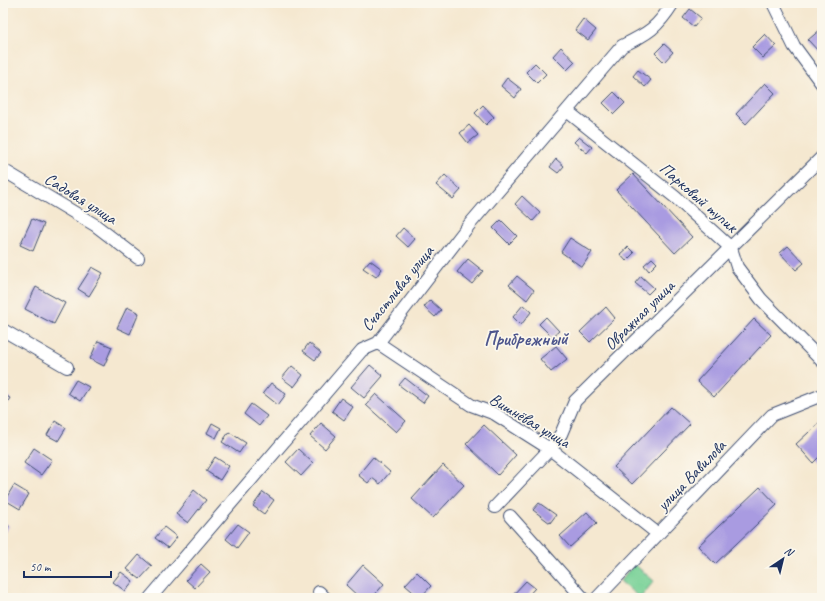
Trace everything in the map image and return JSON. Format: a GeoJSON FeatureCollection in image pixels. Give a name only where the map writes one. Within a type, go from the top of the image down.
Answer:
{"type":"FeatureCollection","features":[{"type":"Feature","properties":{"kind":"street","name":"Счастливая улица"},"geometry":{"type":"LineString","coordinates":[[150,598],[362,350],[378,343],[469,225],[622,46],[646,34],[661,22],[673,3]]}},
{"type":"Feature","properties":{"kind":"street"},"geometry":{"type":"LineString","coordinates":[[773,3],[794,46],[822,84]]}},
{"type":"Feature","properties":{"kind":"street","name":"Парковый тупик"},"geometry":{"type":"LineString","coordinates":[[567,111],[676,196],[731,248],[737,267],[761,298],[822,361]]}},
{"type":"Feature","properties":{"kind":"street","name":"Овражная улица"},"geometry":{"type":"LineString","coordinates":[[494,508],[550,449],[561,434],[575,401],[822,157]]}},
{"type":"Feature","properties":{"kind":"street","name":"Садовая улица"},"geometry":{"type":"LineString","coordinates":[[3,170],[95,225],[138,258]]}},
{"type":"Feature","properties":{"kind":"street"},"geometry":{"type":"LineString","coordinates":[[3,330],[67,367]]}},
{"type":"Feature","properties":{"kind":"street","name":"Вишнёвая улица"},"geometry":{"type":"LineString","coordinates":[[378,343],[471,405],[495,414],[550,449],[658,534]]}},
{"type":"Feature","properties":{"kind":"street","name":"улица Вавилова"},"geometry":{"type":"LineString","coordinates":[[598,598],[772,415],[822,395]]}},
{"type":"Feature","properties":{"kind":"street"},"geometry":{"type":"LineString","coordinates":[[510,516],[583,598]]}},
{"type":"Feature","properties":{"kind":"green space"},"geometry":{"type":"Polygon","coordinates":[[[634,564],[654,581],[640,598],[620,581],[634,564]]]}},
{"type":"Feature","properties":{"kind":"building"},"geometry":{"type":"Polygon","coordinates":[[[623,3],[634,3],[630,8],[623,3]]]}},
{"type":"Feature","properties":{"kind":"building"},"geometry":{"type":"Polygon","coordinates":[[[690,9],[701,18],[694,27],[683,18],[690,9]]]}},
{"type":"Feature","properties":{"kind":"building"},"geometry":{"type":"Polygon","coordinates":[[[583,19],[596,30],[588,40],[575,30],[583,19]]]}},
{"type":"Feature","properties":{"kind":"building"},"geometry":{"type":"Polygon","coordinates":[[[821,29],[822,51],[820,53],[808,40],[821,29]]]}},
{"type":"Feature","properties":{"kind":"building"},"geometry":{"type":"Polygon","coordinates":[[[765,34],[776,46],[763,58],[752,47],[765,34]]]}},
{"type":"Feature","properties":{"kind":"building"},"geometry":{"type":"Polygon","coordinates":[[[664,44],[673,52],[664,62],[655,53],[664,44]]]}},
{"type":"Feature","properties":{"kind":"building"},"geometry":{"type":"Polygon","coordinates":[[[561,47],[575,62],[567,70],[553,56],[561,47]]]}},
{"type":"Feature","properties":{"kind":"building"},"geometry":{"type":"Polygon","coordinates":[[[535,63],[546,74],[537,83],[526,72],[535,63]]]}},
{"type":"Feature","properties":{"kind":"building"},"geometry":{"type":"Polygon","coordinates":[[[638,70],[651,80],[645,87],[633,76],[638,70]]]}},
{"type":"Feature","properties":{"kind":"building"},"geometry":{"type":"Polygon","coordinates":[[[507,78],[521,89],[515,98],[501,86],[507,78]]]}},
{"type":"Feature","properties":{"kind":"building"},"geometry":{"type":"Polygon","coordinates":[[[765,83],[775,93],[746,124],[736,114],[765,83]]]}},
{"type":"Feature","properties":{"kind":"building"},"geometry":{"type":"Polygon","coordinates":[[[614,92],[625,103],[614,114],[603,103],[614,92]]]}},
{"type":"Feature","properties":{"kind":"building"},"geometry":{"type":"Polygon","coordinates":[[[483,105],[494,117],[486,125],[475,113],[483,105]]]}},
{"type":"Feature","properties":{"kind":"building"},"geometry":{"type":"Polygon","coordinates":[[[469,125],[478,135],[468,143],[460,133],[469,125]]]}},
{"type":"Feature","properties":{"kind":"building"},"geometry":{"type":"Polygon","coordinates":[[[579,137],[592,147],[587,153],[574,142],[579,137]]]}},
{"type":"Feature","properties":{"kind":"building"},"geometry":{"type":"Polygon","coordinates":[[[556,159],[564,166],[558,173],[550,167],[556,159]]]}},
{"type":"Feature","properties":{"kind":"building"},"geometry":{"type":"Polygon","coordinates":[[[633,174],[692,237],[675,253],[616,190],[633,174]]]}},
{"type":"Feature","properties":{"kind":"building"},"geometry":{"type":"Polygon","coordinates":[[[445,175],[461,190],[453,199],[436,185],[445,175]]]}},
{"type":"Feature","properties":{"kind":"building"},"geometry":{"type":"Polygon","coordinates":[[[522,196],[540,213],[533,221],[515,204],[522,196]]]}},
{"type":"Feature","properties":{"kind":"building"},"geometry":{"type":"Polygon","coordinates":[[[32,219],[44,224],[33,251],[20,245],[32,219]]]}},
{"type":"Feature","properties":{"kind":"building"},"geometry":{"type":"Polygon","coordinates":[[[501,220],[517,236],[509,244],[493,228],[501,220]]]}},
{"type":"Feature","properties":{"kind":"building"},"geometry":{"type":"Polygon","coordinates":[[[403,228],[415,239],[408,247],[396,236],[403,228]]]}},
{"type":"Feature","properties":{"kind":"building"},"geometry":{"type":"Polygon","coordinates":[[[570,238],[592,252],[582,267],[561,252],[570,238]]]}},
{"type":"Feature","properties":{"kind":"building"},"geometry":{"type":"Polygon","coordinates":[[[788,246],[804,263],[796,270],[780,253],[788,246]]]}},
{"type":"Feature","properties":{"kind":"building"},"geometry":{"type":"Polygon","coordinates":[[[628,247],[634,253],[626,261],[620,254],[628,247]]]}},
{"type":"Feature","properties":{"kind":"building"},"geometry":{"type":"Polygon","coordinates":[[[652,258],[657,263],[649,271],[644,265],[652,258]]]}},
{"type":"Feature","properties":{"kind":"building"},"geometry":{"type":"Polygon","coordinates":[[[468,259],[483,271],[472,284],[457,272],[468,259]]]}},
{"type":"Feature","properties":{"kind":"building"},"geometry":{"type":"Polygon","coordinates":[[[370,260],[382,269],[376,277],[363,268],[370,260]]]}},
{"type":"Feature","properties":{"kind":"building"},"geometry":{"type":"Polygon","coordinates":[[[92,267],[103,273],[89,296],[78,289],[92,267]]]}},
{"type":"Feature","properties":{"kind":"building"},"geometry":{"type":"Polygon","coordinates":[[[517,276],[534,290],[527,300],[509,285],[517,276]]]}},
{"type":"Feature","properties":{"kind":"building"},"geometry":{"type":"Polygon","coordinates":[[[641,276],[654,288],[648,294],[635,283],[641,276]]]}},
{"type":"Feature","properties":{"kind":"building"},"geometry":{"type":"Polygon","coordinates":[[[36,287],[65,303],[54,324],[25,309],[36,287]]]}},
{"type":"Feature","properties":{"kind":"building"},"geometry":{"type":"Polygon","coordinates":[[[430,300],[441,310],[435,317],[424,307],[430,300]]]}},
{"type":"Feature","properties":{"kind":"building"},"geometry":{"type":"Polygon","coordinates":[[[523,305],[531,312],[521,325],[513,317],[523,305]]]}},
{"type":"Feature","properties":{"kind":"building"},"geometry":{"type":"Polygon","coordinates":[[[127,307],[139,313],[130,334],[117,328],[127,307]]]}},
{"type":"Feature","properties":{"kind":"building"},"geometry":{"type":"Polygon","coordinates":[[[606,307],[615,318],[590,342],[580,332],[606,307]]]}},
{"type":"Feature","properties":{"kind":"building"},"geometry":{"type":"Polygon","coordinates":[[[546,317],[559,331],[552,337],[539,324],[546,317]]]}},
{"type":"Feature","properties":{"kind":"building"},"geometry":{"type":"Polygon","coordinates":[[[754,319],[771,335],[714,397],[697,381],[754,319]]]}},
{"type":"Feature","properties":{"kind":"building"},"geometry":{"type":"Polygon","coordinates":[[[98,341],[112,347],[104,366],[90,359],[98,341]]]}},
{"type":"Feature","properties":{"kind":"building"},"geometry":{"type":"Polygon","coordinates":[[[309,343],[321,353],[315,360],[303,351],[309,343]]]}},
{"type":"Feature","properties":{"kind":"building"},"geometry":{"type":"Polygon","coordinates":[[[556,346],[567,359],[551,372],[540,359],[556,346]]]}},
{"type":"Feature","properties":{"kind":"building"},"geometry":{"type":"Polygon","coordinates":[[[370,365],[383,376],[364,398],[351,387],[370,365]]]}},
{"type":"Feature","properties":{"kind":"building"},"geometry":{"type":"Polygon","coordinates":[[[292,366],[303,375],[294,387],[282,378],[292,366]]]}},
{"type":"Feature","properties":{"kind":"building"},"geometry":{"type":"Polygon","coordinates":[[[405,378],[428,396],[423,403],[399,385],[405,378]]]}},
{"type":"Feature","properties":{"kind":"building"},"geometry":{"type":"Polygon","coordinates":[[[76,380],[89,387],[80,401],[68,393],[76,380]]]}},
{"type":"Feature","properties":{"kind":"building"},"geometry":{"type":"Polygon","coordinates":[[[271,383],[286,394],[278,405],[263,393],[271,383]]]}},
{"type":"Feature","properties":{"kind":"building"},"geometry":{"type":"Polygon","coordinates":[[[3,394],[10,398],[4,408],[3,407],[3,394]]]}},
{"type":"Feature","properties":{"kind":"building"},"geometry":{"type":"Polygon","coordinates":[[[376,394],[406,421],[396,432],[366,405],[376,394]]]}},
{"type":"Feature","properties":{"kind":"building"},"geometry":{"type":"Polygon","coordinates":[[[341,398],[353,407],[344,420],[332,411],[341,398]]]}},
{"type":"Feature","properties":{"kind":"building"},"geometry":{"type":"Polygon","coordinates":[[[251,404],[267,416],[259,426],[244,414],[251,404]]]}},
{"type":"Feature","properties":{"kind":"building"},"geometry":{"type":"Polygon","coordinates":[[[671,407],[690,424],[632,484],[614,467],[671,407]]]}},
{"type":"Feature","properties":{"kind":"building"},"geometry":{"type":"Polygon","coordinates":[[[55,421],[66,428],[58,441],[47,435],[55,421]]]}},
{"type":"Feature","properties":{"kind":"building"},"geometry":{"type":"Polygon","coordinates":[[[821,421],[822,454],[813,463],[796,444],[821,421]]]}},
{"type":"Feature","properties":{"kind":"building"},"geometry":{"type":"Polygon","coordinates":[[[212,423],[221,428],[216,438],[207,433],[212,423]]]}},
{"type":"Feature","properties":{"kind":"building"},"geometry":{"type":"Polygon","coordinates":[[[321,423],[336,436],[325,449],[310,436],[321,423]]]}},
{"type":"Feature","properties":{"kind":"building"},"geometry":{"type":"Polygon","coordinates":[[[484,425],[516,455],[498,475],[466,444],[484,425]]]}},
{"type":"Feature","properties":{"kind":"building"},"geometry":{"type":"Polygon","coordinates":[[[229,432],[246,443],[239,453],[222,442],[229,432]]]}},
{"type":"Feature","properties":{"kind":"building"},"geometry":{"type":"Polygon","coordinates":[[[34,448],[52,460],[41,475],[24,463],[34,448]]]}},
{"type":"Feature","properties":{"kind":"building"},"geometry":{"type":"Polygon","coordinates":[[[298,449],[313,463],[301,476],[286,462],[298,449]]]}},
{"type":"Feature","properties":{"kind":"building"},"geometry":{"type":"Polygon","coordinates":[[[215,457],[229,466],[220,480],[206,471],[215,457]]]}},
{"type":"Feature","properties":{"kind":"building"},"geometry":{"type":"Polygon","coordinates":[[[373,457],[390,472],[380,484],[372,478],[368,483],[358,475],[373,457]]]}},
{"type":"Feature","properties":{"kind":"building"},"geometry":{"type":"Polygon","coordinates":[[[443,465],[464,485],[433,518],[412,499],[443,465]]]}},
{"type":"Feature","properties":{"kind":"building"},"geometry":{"type":"Polygon","coordinates":[[[14,485],[29,494],[20,509],[5,500],[14,485]]]}},
{"type":"Feature","properties":{"kind":"building"},"geometry":{"type":"Polygon","coordinates":[[[760,487],[777,505],[715,564],[698,546],[760,487]]]}},
{"type":"Feature","properties":{"kind":"building"},"geometry":{"type":"Polygon","coordinates":[[[194,490],[206,500],[188,523],[176,514],[194,490]]]}},
{"type":"Feature","properties":{"kind":"building"},"geometry":{"type":"Polygon","coordinates":[[[263,492],[274,500],[264,514],[253,506],[263,492]]]}},
{"type":"Feature","properties":{"kind":"building"},"geometry":{"type":"Polygon","coordinates":[[[539,503],[556,515],[550,523],[533,510],[539,503]]]}},
{"type":"Feature","properties":{"kind":"building"},"geometry":{"type":"Polygon","coordinates":[[[587,512],[597,523],[570,547],[560,536],[587,512]]]}},
{"type":"Feature","properties":{"kind":"building"},"geometry":{"type":"Polygon","coordinates":[[[3,522],[9,526],[3,534],[3,522]]]}},
{"type":"Feature","properties":{"kind":"building"},"geometry":{"type":"Polygon","coordinates":[[[238,524],[249,532],[237,548],[226,539],[238,524]]]}},
{"type":"Feature","properties":{"kind":"building"},"geometry":{"type":"Polygon","coordinates":[[[164,527],[177,537],[168,548],[155,538],[164,527]]]}},
{"type":"Feature","properties":{"kind":"building"},"geometry":{"type":"Polygon","coordinates":[[[139,555],[152,566],[140,579],[127,569],[139,555]]]}},
{"type":"Feature","properties":{"kind":"building"},"geometry":{"type":"Polygon","coordinates":[[[201,564],[210,572],[195,588],[186,580],[201,564]]]}},
{"type":"Feature","properties":{"kind":"building"},"geometry":{"type":"Polygon","coordinates":[[[363,565],[384,584],[372,598],[360,598],[346,585],[363,565]]]}},
{"type":"Feature","properties":{"kind":"building"},"geometry":{"type":"Polygon","coordinates":[[[121,572],[133,581],[125,591],[113,582],[121,572]]]}},
{"type":"Feature","properties":{"kind":"building"},"geometry":{"type":"Polygon","coordinates":[[[417,572],[431,586],[420,598],[405,585],[417,572]]]}},
{"type":"Feature","properties":{"kind":"building"},"geometry":{"type":"Polygon","coordinates":[[[526,581],[535,588],[526,598],[510,598],[526,581]]]}},
{"type":"Feature","properties":{"kind":"district","name":"Прибрежный"},"geometry":{"type":"Point","coordinates":[526,338]}}]}
